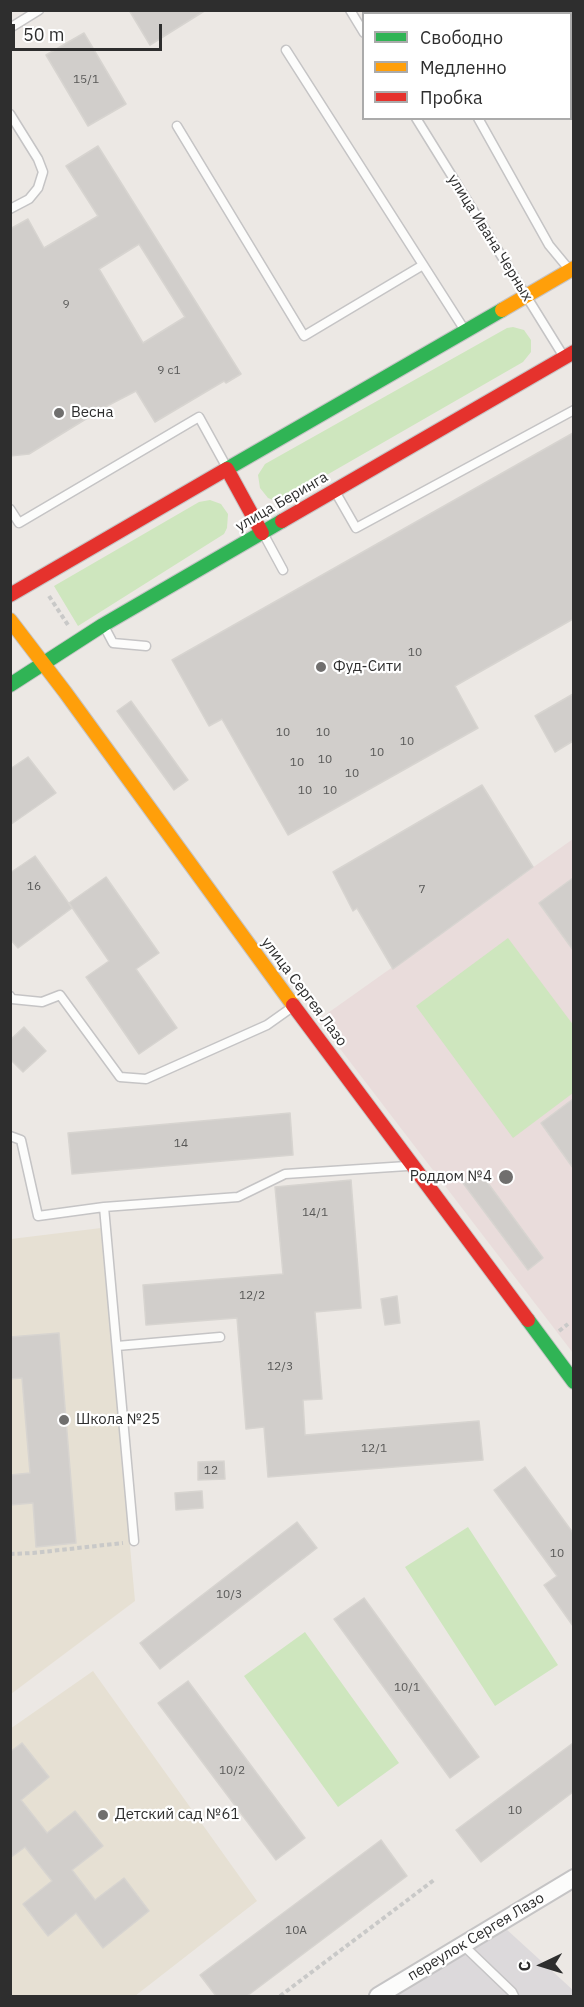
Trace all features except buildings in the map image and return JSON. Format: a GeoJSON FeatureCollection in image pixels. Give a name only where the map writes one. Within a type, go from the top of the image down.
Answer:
{"type":"FeatureCollection","features":[{"type":"Feature","properties":{"kind":"street"},"geometry":{"type":"LineString","coordinates":[[10,595],[572,269]]}},
{"type":"Feature","properties":{"kind":"street","name":"улица Беринга"},"geometry":{"type":"LineString","coordinates":[[10,685],[104,626],[569,354]]}},
{"type":"Feature","properties":{"kind":"street"},"geometry":{"type":"LineString","coordinates":[[227,469],[262,533]]}},
{"type":"Feature","properties":{"kind":"street","name":"улица Сергея Лазо"},"geometry":{"type":"LineString","coordinates":[[10,620],[573,1382]]}},
{"type":"Feature","properties":{"kind":"street","name":"переулок Сергея Лазо"},"geometry":{"type":"LineString","coordinates":[[378,1996],[573,1878]]}},
{"type":"Feature","properties":{"kind":"lane"},"geometry":{"type":"LineString","coordinates":[[10,28],[39,10]]}},
{"type":"Feature","properties":{"kind":"lane"},"geometry":{"type":"LineString","coordinates":[[350,10],[362,31]]}},
{"type":"Feature","properties":{"kind":"lane"},"geometry":{"type":"LineString","coordinates":[[286,50],[465,332]]}},
{"type":"Feature","properties":{"kind":"lane"},"geometry":{"type":"LineString","coordinates":[[10,114],[38,159],[43,172],[38,189],[29,199],[10,209]]}},
{"type":"Feature","properties":{"kind":"lane","name":"улица Ивана Черных"},"geometry":{"type":"LineString","coordinates":[[417,120],[507,267],[569,354]]}},
{"type":"Feature","properties":{"kind":"lane"},"geometry":{"type":"LineString","coordinates":[[479,120],[549,245],[572,269]]}},
{"type":"Feature","properties":{"kind":"lane"},"geometry":{"type":"LineString","coordinates":[[177,126],[304,336],[423,265]]}},
{"type":"Feature","properties":{"kind":"lane"},"geometry":{"type":"LineString","coordinates":[[335,490],[356,528],[573,410]]}},
{"type":"Feature","properties":{"kind":"lane"},"geometry":{"type":"LineString","coordinates":[[10,509],[19,523],[199,417],[227,469]]}},
{"type":"Feature","properties":{"kind":"lane"},"geometry":{"type":"LineString","coordinates":[[262,533],[283,570]]}},
{"type":"Feature","properties":{"kind":"lane"},"geometry":{"type":"LineString","coordinates":[[104,626],[113,643],[146,646]]}},
{"type":"Feature","properties":{"kind":"lane"},"geometry":{"type":"LineString","coordinates":[[10,996],[12,999],[42,1002],[60,995],[120,1077],[146,1079],[267,1024],[293,1006]]}},
{"type":"Feature","properties":{"kind":"lane"},"geometry":{"type":"LineString","coordinates":[[10,1136],[21,1140],[38,1216],[105,1207],[238,1197],[285,1174],[412,1165]]}},
{"type":"Feature","properties":{"kind":"lane"},"geometry":{"type":"LineString","coordinates":[[105,1207],[134,1541]]}},
{"type":"Feature","properties":{"kind":"lane"},"geometry":{"type":"LineString","coordinates":[[117,1346],[220,1337]]}},
{"type":"Feature","properties":{"kind":"lane"},"geometry":{"type":"LineString","coordinates":[[463,1945],[514,1996]]}},
{"type":"Feature","properties":{"kind":"path"},"geometry":{"type":"LineString","coordinates":[[45,591],[69,628]]}},
{"type":"Feature","properties":{"kind":"path"},"geometry":{"type":"LineString","coordinates":[[10,1554],[134,1541]]}},
{"type":"Feature","properties":{"kind":"path"},"geometry":{"type":"LineString","coordinates":[[280,1996],[434,1880]]}},
{"type":"Feature","properties":{"kind":"shaded area","name":"Роддом №4"},"geometry":{"type":"Polygon","coordinates":[[[573,839],[573,1353],[318,1020],[573,839]]]}},
{"type":"Feature","properties":{"kind":"shaded area","name":"Школа №25"},"geometry":{"type":"Polygon","coordinates":[[[101,1228],[135,1601],[11,1694],[11,1239],[101,1228]]]}},
{"type":"Feature","properties":{"kind":"shaded area","name":"Детский сад №61"},"geometry":{"type":"Polygon","coordinates":[[[93,1671],[257,1901],[135,1996],[11,1996],[10,1729],[93,1671]]]}},
{"type":"Feature","properties":{"kind":"shaded area"},"geometry":{"type":"Polygon","coordinates":[[[505,1928],[574,1991],[573,1996],[393,1996],[505,1928]]]}},
{"type":"Feature","properties":{"kind":"green space"},"geometry":{"type":"Polygon","coordinates":[[[507,328],[524,330],[531,340],[531,352],[523,362],[285,499],[268,498],[260,488],[258,475],[265,464],[507,328]]]}},
{"type":"Feature","properties":{"kind":"green space"},"geometry":{"type":"Polygon","coordinates":[[[210,500],[221,504],[228,514],[224,534],[78,626],[54,586],[199,502],[210,500]]]}},
{"type":"Feature","properties":{"kind":"green space"},"geometry":{"type":"Polygon","coordinates":[[[508,938],[574,1026],[573,1093],[513,1138],[416,1006],[508,938]]]}},
{"type":"Feature","properties":{"kind":"green space"},"geometry":{"type":"Polygon","coordinates":[[[468,1527],[558,1665],[495,1706],[405,1567],[468,1527]]]}},
{"type":"Feature","properties":{"kind":"green space"},"geometry":{"type":"Polygon","coordinates":[[[305,1632],[399,1763],[338,1807],[244,1676],[305,1632]]]}},
{"type":"Feature","properties":{"kind":"traffic: fast"},"geometry":{"type":"LineString","coordinates":[[225,470],[502,310]]}},
{"type":"Feature","properties":{"kind":"traffic: fast"},"geometry":{"type":"LineString","coordinates":[[10,685],[103,625],[282,521]]}},
{"type":"Feature","properties":{"kind":"traffic: fast"},"geometry":{"type":"LineString","coordinates":[[528,1320],[574,1382]]}},
{"type":"Feature","properties":{"kind":"traffic: slow"},"geometry":{"type":"LineString","coordinates":[[502,310],[574,268]]}},
{"type":"Feature","properties":{"kind":"traffic: slow"},"geometry":{"type":"LineString","coordinates":[[10,620],[293,1005]]}},
{"type":"Feature","properties":{"kind":"traffic: jam"},"geometry":{"type":"LineString","coordinates":[[282,521],[574,352]]}},
{"type":"Feature","properties":{"kind":"traffic: jam"},"geometry":{"type":"LineString","coordinates":[[227,469],[262,533]]}},
{"type":"Feature","properties":{"kind":"traffic: jam"},"geometry":{"type":"LineString","coordinates":[[10,595],[225,470]]}},
{"type":"Feature","properties":{"kind":"traffic: jam"},"geometry":{"type":"LineString","coordinates":[[293,1005],[528,1320]]}},
{"type":"Feature","properties":{"kind":"place","name":"Весна"},"geometry":{"type":"Point","coordinates":[59,413]}},
{"type":"Feature","properties":{"kind":"place","name":"Фуд-Сити"},"geometry":{"type":"Point","coordinates":[321,667]}},
{"type":"Feature","properties":{"kind":"place","name":"Роддом №4"},"geometry":{"type":"Point","coordinates":[506,1177]}},
{"type":"Feature","properties":{"kind":"place","name":"Школа №25"},"geometry":{"type":"Point","coordinates":[64,1420]}},
{"type":"Feature","properties":{"kind":"place","name":"Детский сад №61"},"geometry":{"type":"Point","coordinates":[103,1815]}}]}
